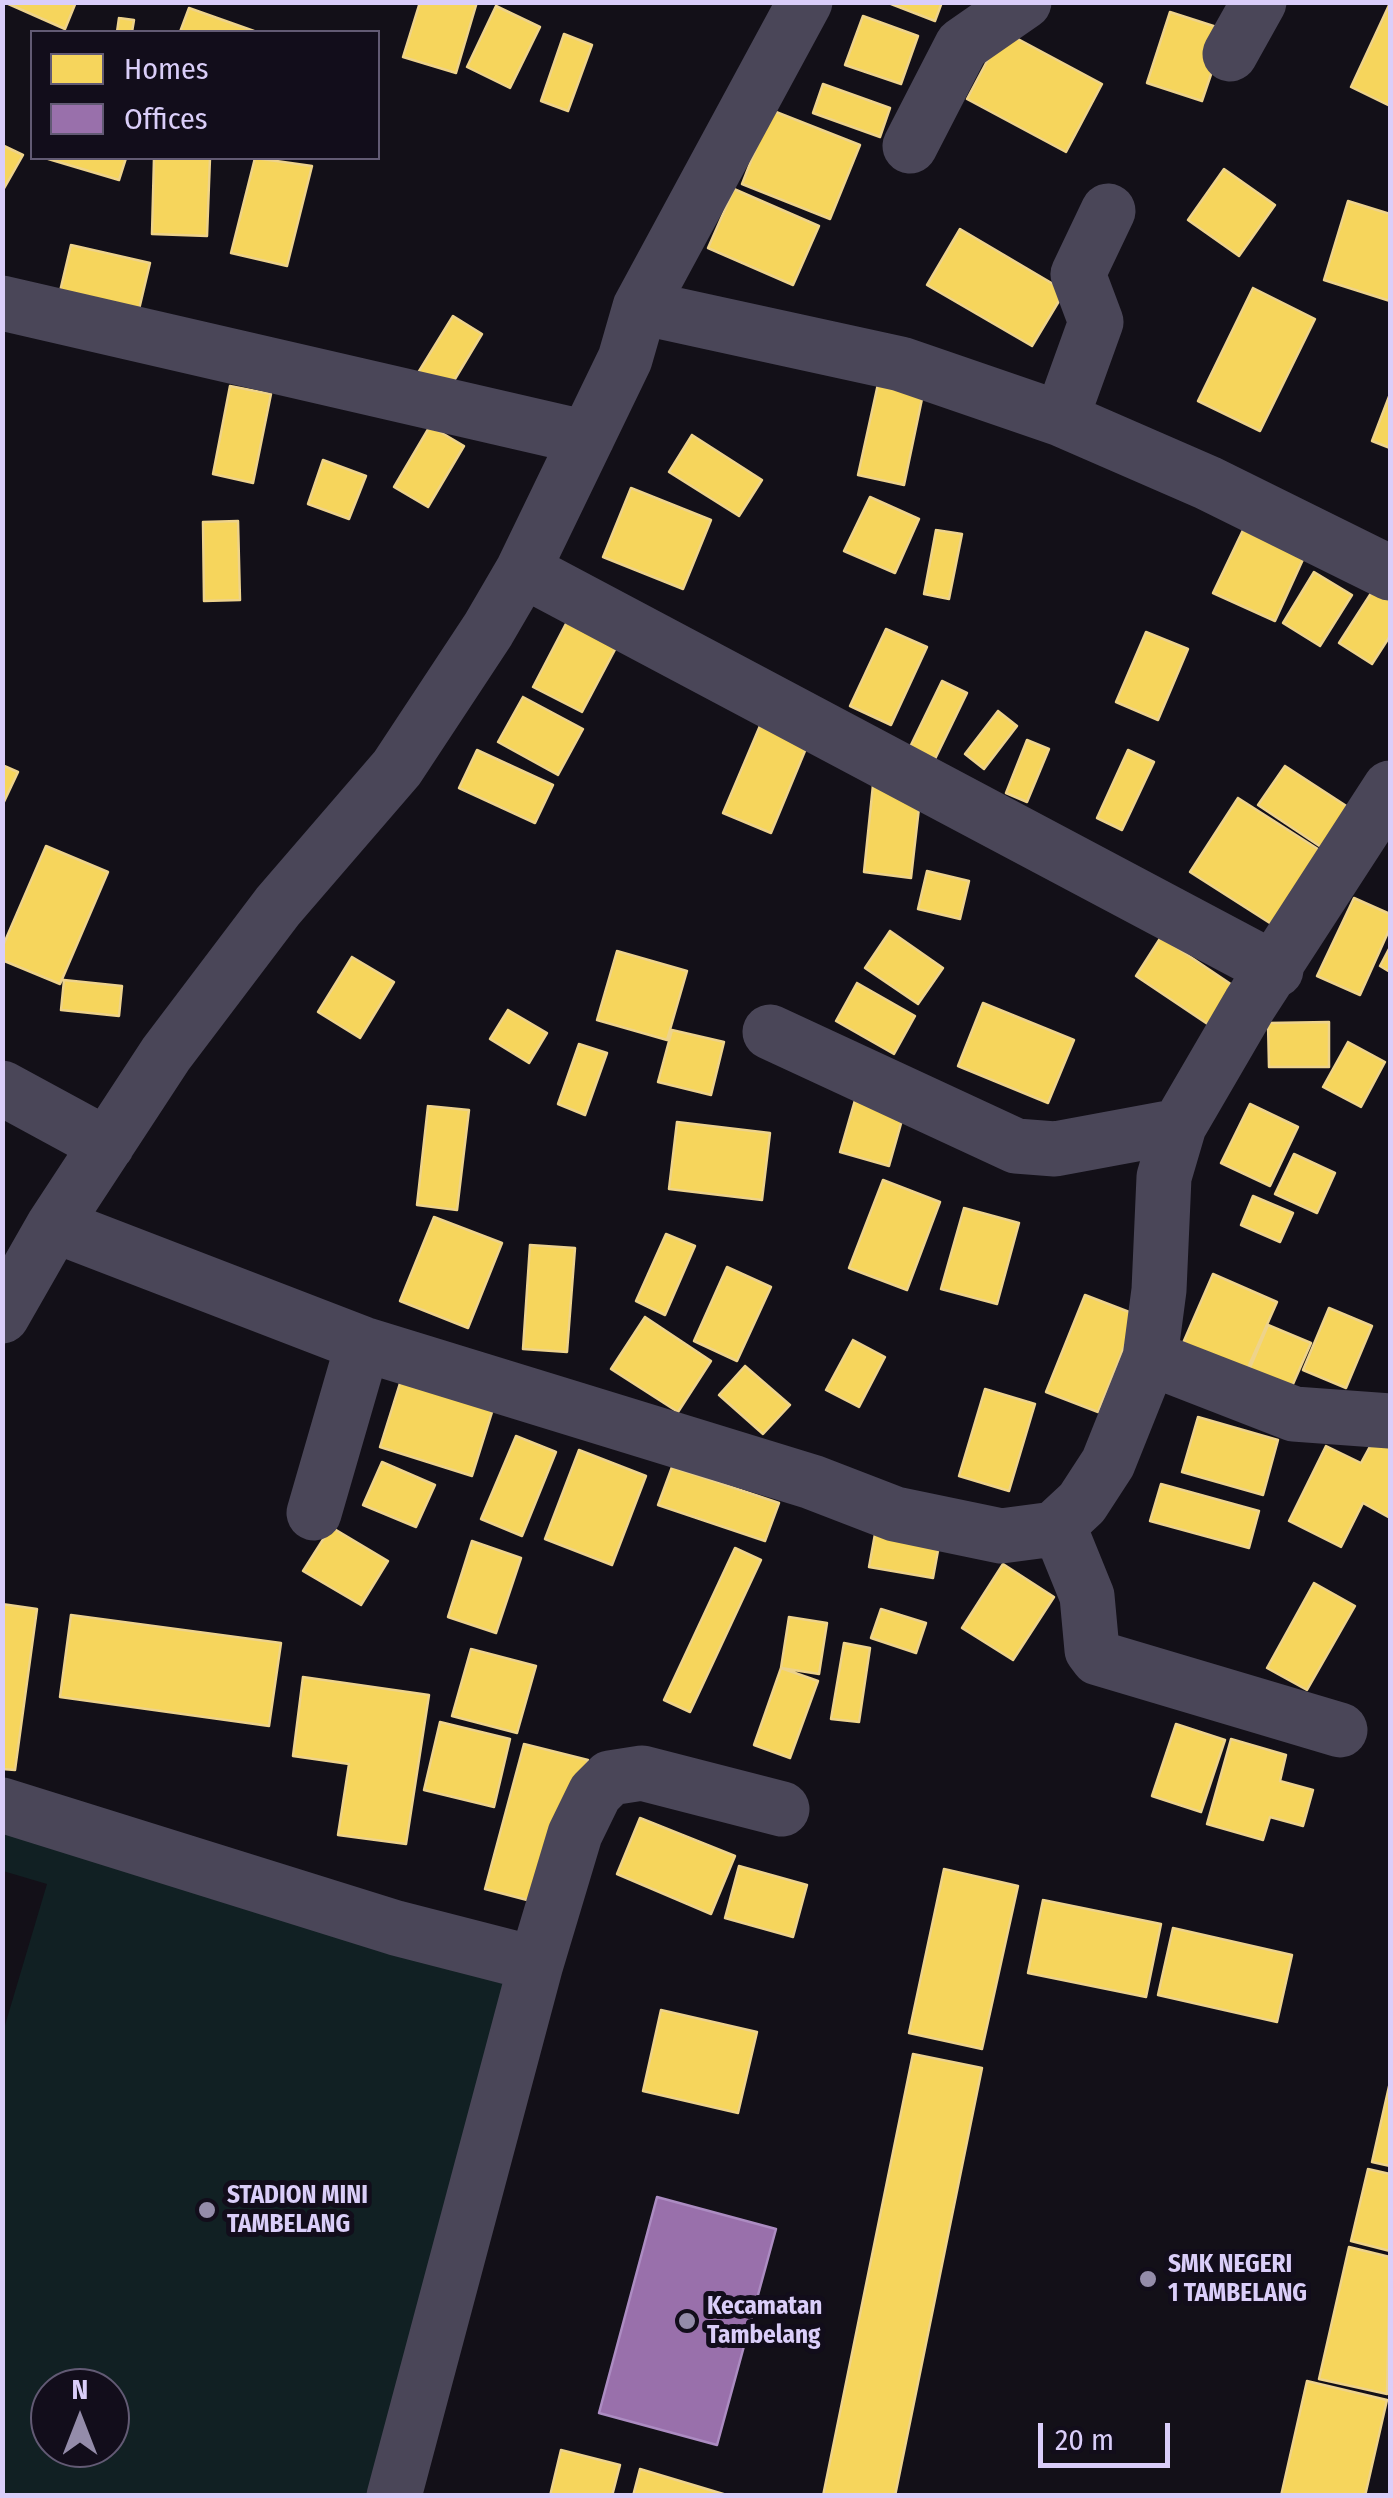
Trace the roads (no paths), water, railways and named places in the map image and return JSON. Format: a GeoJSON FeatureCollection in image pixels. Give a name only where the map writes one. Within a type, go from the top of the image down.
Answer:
{"type":"FeatureCollection","features":[{"type":"Feature","properties":{"kind":"street"},"geometry":{"type":"LineString","coordinates":[[2,1316],[54,1225],[166,1054],[278,906],[396,768],[523,570],[625,359],[640,307],[806,2]]}},
{"type":"Feature","properties":{"kind":"street"},"geometry":{"type":"LineString","coordinates":[[910,146],[962,45],[1024,2]]}},
{"type":"Feature","properties":{"kind":"street"},"geometry":{"type":"LineString","coordinates":[[1230,54],[1259,2]]}},
{"type":"Feature","properties":{"kind":"street"},"geometry":{"type":"LineString","coordinates":[[1061,419],[1096,322],[1078,274],[1108,211]]}},
{"type":"Feature","properties":{"kind":"street"},"geometry":{"type":"LineString","coordinates":[[2,303],[586,438]]}},
{"type":"Feature","properties":{"kind":"street"},"geometry":{"type":"LineString","coordinates":[[640,307],[901,364],[1061,419],[1208,482],[1390,573]]}},
{"type":"Feature","properties":{"kind":"street"},"geometry":{"type":"LineString","coordinates":[[523,570],[1276,970]]}},
{"type":"Feature","properties":{"kind":"street"},"geometry":{"type":"LineString","coordinates":[[54,1225],[362,1344],[812,1482],[896,1514],[1001,1536],[1059,1527],[1082,1503],[1108,1463],[1150,1358],[1159,1290],[1164,1177],[1178,1126],[1250,1004],[1375,843],[1390,788]]}},
{"type":"Feature","properties":{"kind":"street"},"geometry":{"type":"LineString","coordinates":[[770,1032],[1016,1146],[1055,1149],[1178,1126]]}},
{"type":"Feature","properties":{"kind":"street"},"geometry":{"type":"LineString","coordinates":[[2,1088],[107,1145]]}},
{"type":"Feature","properties":{"kind":"street"},"geometry":{"type":"LineString","coordinates":[[314,1514],[362,1344]]}},
{"type":"Feature","properties":{"kind":"street"},"geometry":{"type":"LineString","coordinates":[[1150,1358],[1294,1414],[1390,1421]]}},
{"type":"Feature","properties":{"kind":"street"},"geometry":{"type":"LineString","coordinates":[[1059,1527],[1087,1596],[1092,1650],[1098,1658],[1340,1730]]}},
{"type":"Feature","properties":{"kind":"street"},"geometry":{"type":"LineString","coordinates":[[394,2496],[536,1964],[576,1834],[596,1793],[610,1778],[642,1772],[782,1809]]}},
{"type":"Feature","properties":{"kind":"street"},"geometry":{"type":"LineString","coordinates":[[2,1806],[396,1928],[536,1964]]}},
{"type":"Feature","properties":{"kind":"place","name":"STADION MINI TAMBELANG"},"geometry":{"type":"Point","coordinates":[207,2210]}},
{"type":"Feature","properties":{"kind":"place","name":"SMK NEGERI 1 TAMBELANG"},"geometry":{"type":"Point","coordinates":[1148,2279]}},
{"type":"Feature","properties":{"kind":"place","name":"Kecamatan Tambelang"},"geometry":{"type":"Point","coordinates":[687,2321]}}]}
